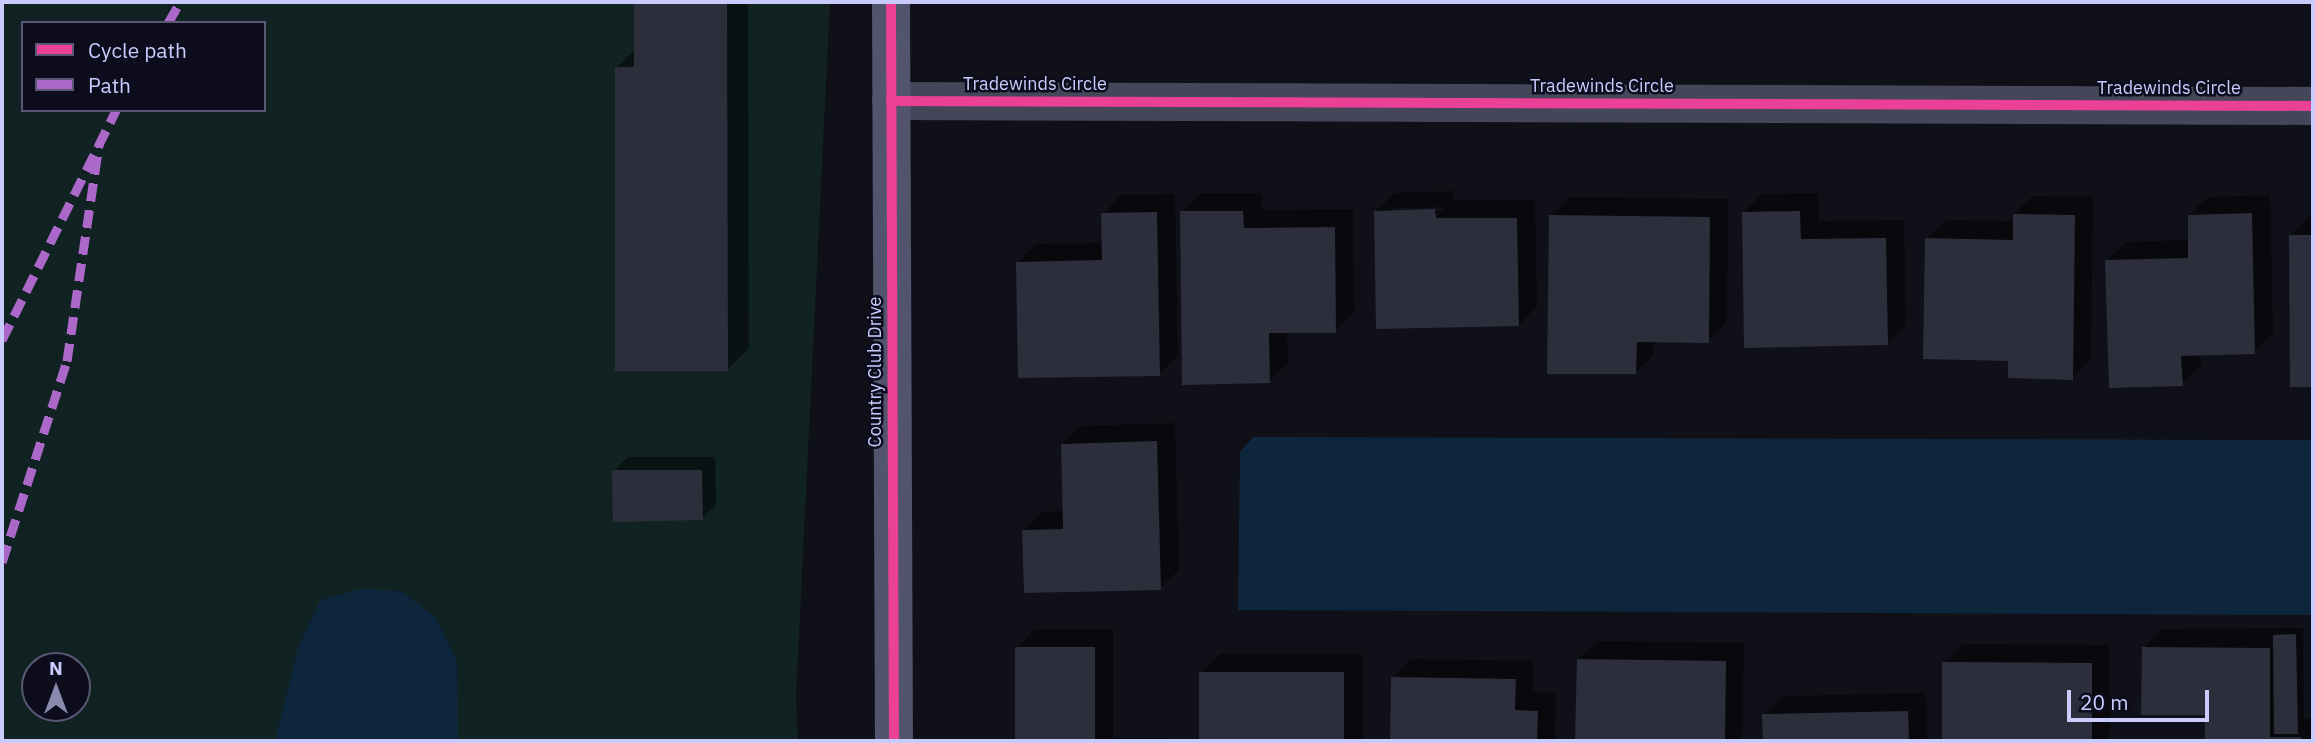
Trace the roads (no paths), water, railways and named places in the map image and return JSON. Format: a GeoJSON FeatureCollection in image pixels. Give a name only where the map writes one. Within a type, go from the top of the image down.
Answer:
{"type":"FeatureCollection","features":[{"type":"Feature","properties":{"kind":"street","name":"Country Club Drive"},"geometry":{"type":"LineString","coordinates":[[891,2],[894,741]]}},
{"type":"Feature","properties":{"kind":"street","name":"Tradewinds Circle"},"geometry":{"type":"LineString","coordinates":[[891,101],[2313,106]]}},
{"type":"Feature","properties":{"kind":"water"},"geometry":{"type":"Polygon","coordinates":[[[1253,437],[2313,440],[2313,615],[1238,610],[1240,452],[1253,437]]]}},
{"type":"Feature","properties":{"kind":"water"},"geometry":{"type":"Polygon","coordinates":[[[360,589],[401,591],[436,618],[457,661],[458,741],[275,741],[298,648],[320,600],[360,589]]]}}]}
